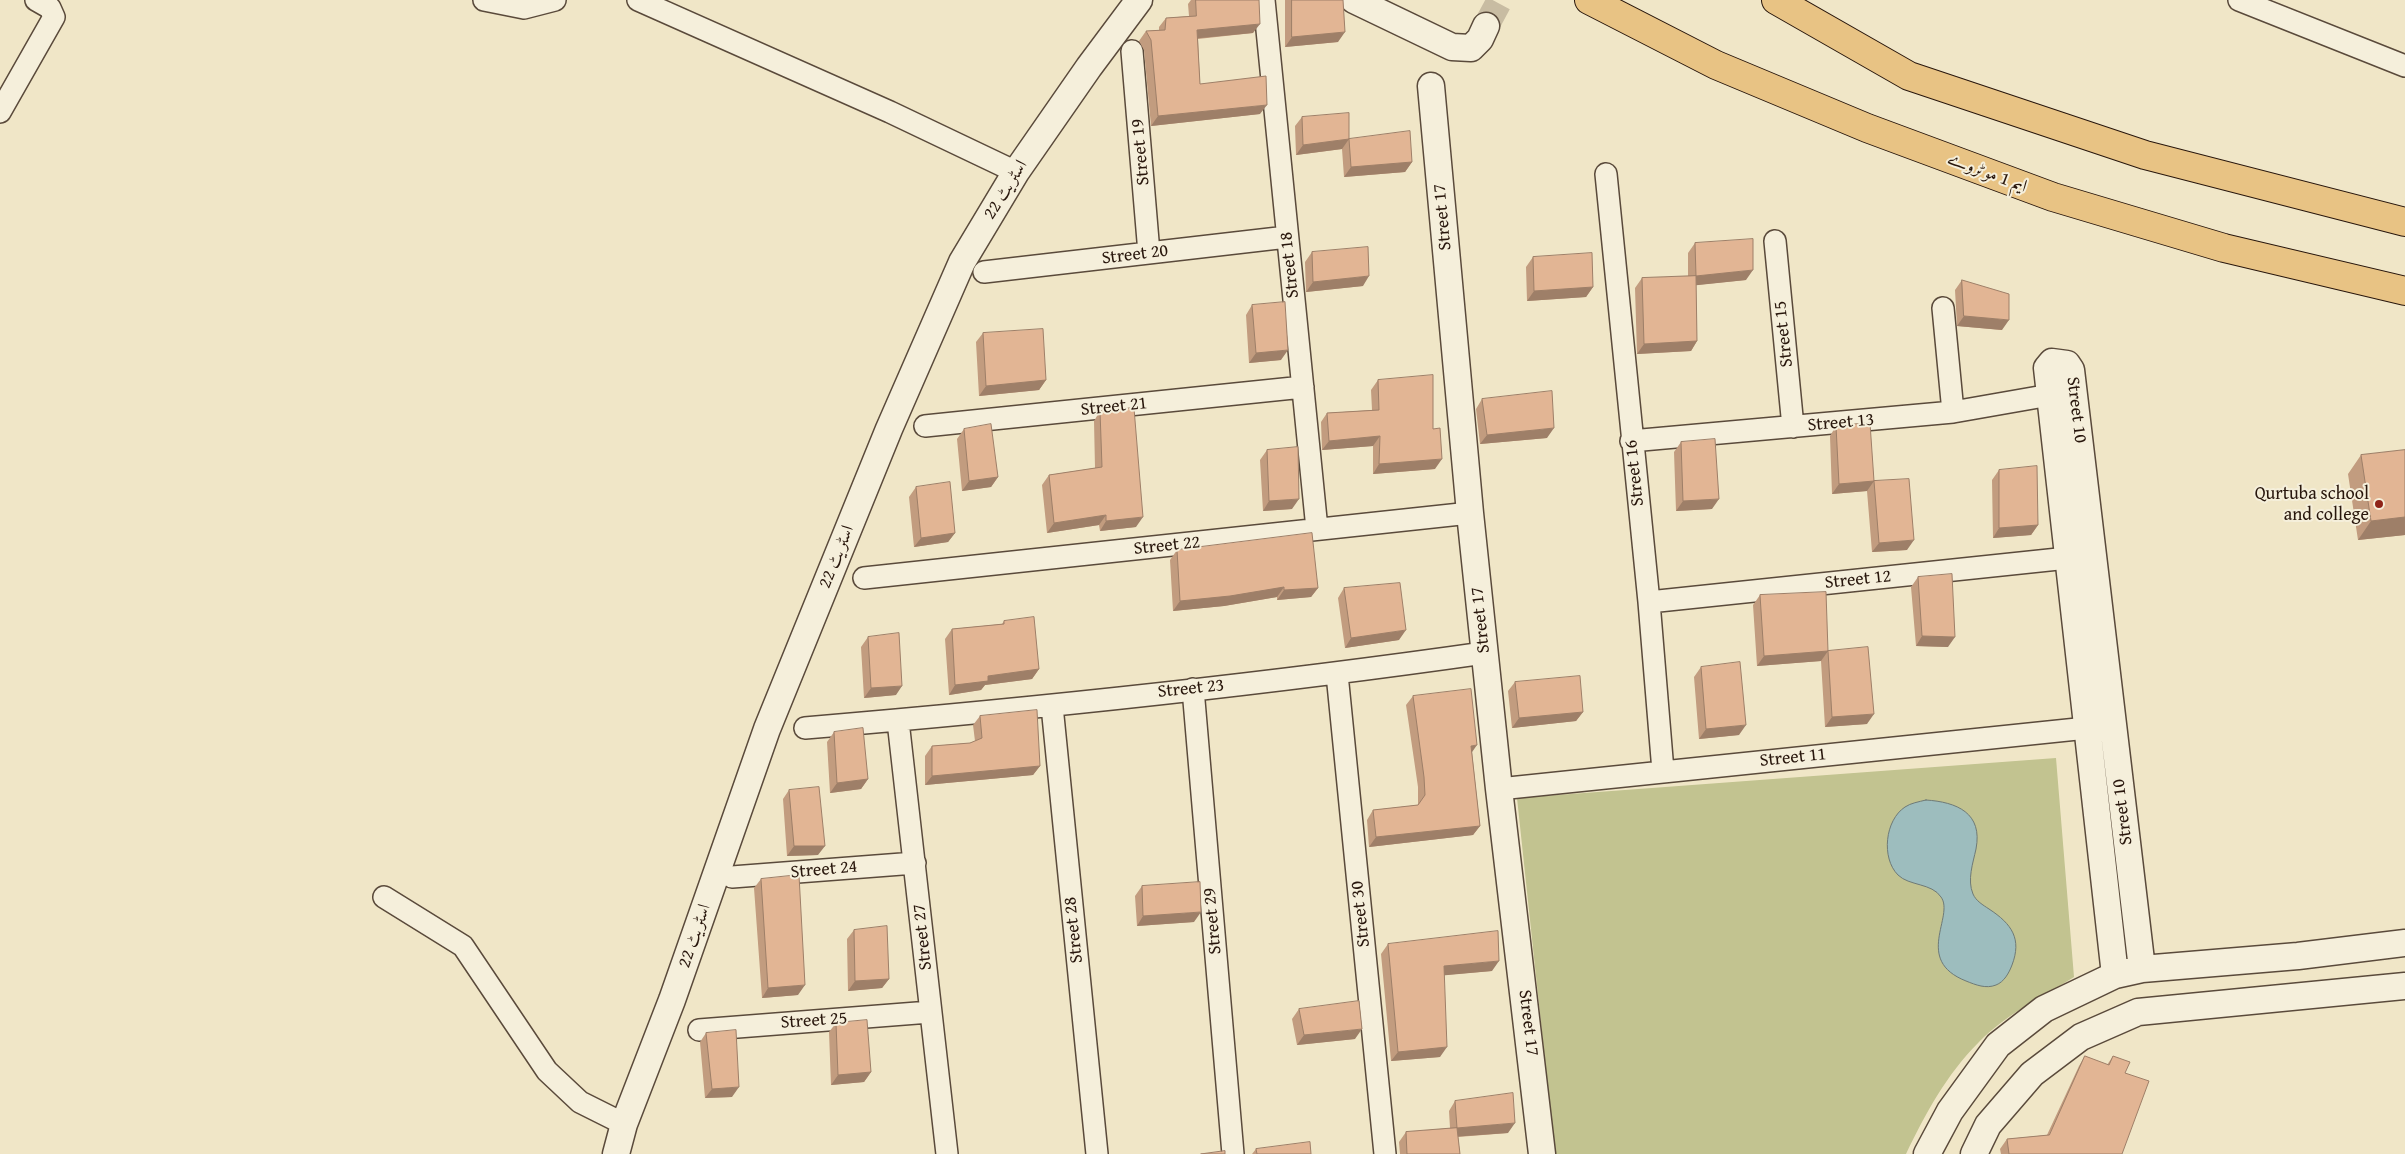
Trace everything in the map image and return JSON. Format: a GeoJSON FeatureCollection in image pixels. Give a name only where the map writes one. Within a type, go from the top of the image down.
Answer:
{"type":"FeatureCollection","features":[{"type":"Feature","properties":{"kind":"highway","name":"ایم 1 موٹروے"},"geometry":{"type":"LineString","coordinates":[[1589,0],[1716,65],[1867,128],[2053,197],[2224,248],[2405,291]]}},
{"type":"Feature","properties":{"kind":"highway"},"geometry":{"type":"LineString","coordinates":[[1776,0],[1908,76],[2146,155],[2405,222]]}},
{"type":"Feature","properties":{"kind":"street"},"geometry":{"type":"LineString","coordinates":[[484,0],[524,8],[555,0]]}},
{"type":"Feature","properties":{"kind":"street"},"geometry":{"type":"LineString","coordinates":[[638,0],[890,112],[1016,172]]}},
{"type":"Feature","properties":{"kind":"street","name":"اسٹریٹ 22"},"geometry":{"type":"LineString","coordinates":[[616,1154],[624,1124],[672,1000],[767,729],[889,429],[962,262],[1016,172],[1088,67],[1139,0]]}},
{"type":"Feature","properties":{"kind":"street","name":"Street 18"},"geometry":{"type":"LineString","coordinates":[[1264,0],[1317,530]]}},
{"type":"Feature","properties":{"kind":"street"},"geometry":{"type":"LineString","coordinates":[[1354,0],[1452,47],[1471,48],[1480,39],[1486,26]]}},
{"type":"Feature","properties":{"kind":"street"},"geometry":{"type":"LineString","coordinates":[[2239,0],[2405,66]]}},
{"type":"Feature","properties":{"kind":"street"},"geometry":{"type":"LineString","coordinates":[[0,112],[51,25],[54,16],[46,3]]}},
{"type":"Feature","properties":{"kind":"street","name":"Street 19"},"geometry":{"type":"LineString","coordinates":[[1132,51],[1150,253]]}},
{"type":"Feature","properties":{"kind":"street","name":"Street 17"},"geometry":{"type":"LineString","coordinates":[[1431,86],[1484,653],[1542,1154]]}},
{"type":"Feature","properties":{"kind":"street","name":"Street 16"},"geometry":{"type":"LineString","coordinates":[[1606,174],[1631,441],[1649,602],[1663,771]]}},
{"type":"Feature","properties":{"kind":"street","name":"Street 20"},"geometry":{"type":"LineString","coordinates":[[984,272],[1287,237]]}},
{"type":"Feature","properties":{"kind":"street","name":"Street 15"},"geometry":{"type":"LineString","coordinates":[[1775,241],[1793,427]]}},
{"type":"Feature","properties":{"kind":"street"},"geometry":{"type":"LineString","coordinates":[[1943,308],[1953,412]]}},
{"type":"Feature","properties":{"kind":"street","name":"Street 10"},"geometry":{"type":"LineString","coordinates":[[2114,975],[2047,368],[2052,362],[2067,364],[2071,370],[2142,969]]}},
{"type":"Feature","properties":{"kind":"street","name":"Street 21"},"geometry":{"type":"LineString","coordinates":[[925,426],[1302,387]]}},
{"type":"Feature","properties":{"kind":"street","name":"Street 13"},"geometry":{"type":"LineString","coordinates":[[1631,441],[1953,412],[2050,396]]}},
{"type":"Feature","properties":{"kind":"street","name":"Street 22"},"geometry":{"type":"LineString","coordinates":[[864,578],[1470,513]]}},
{"type":"Feature","properties":{"kind":"street","name":"Street 12"},"geometry":{"type":"LineString","coordinates":[[1649,602],[2068,558]]}},
{"type":"Feature","properties":{"kind":"street","name":"Street 23"},"geometry":{"type":"LineString","coordinates":[[806,728],[1052,706],[1337,674],[1484,653]]}},
{"type":"Feature","properties":{"kind":"street","name":"Street 30"},"geometry":{"type":"LineString","coordinates":[[1337,674],[1385,1154]]}},
{"type":"Feature","properties":{"kind":"street","name":"Street 29"},"geometry":{"type":"LineString","coordinates":[[1193,689],[1233,1154]]}},
{"type":"Feature","properties":{"kind":"street","name":"Street 28"},"geometry":{"type":"LineString","coordinates":[[1052,706],[1097,1154]]}},
{"type":"Feature","properties":{"kind":"street","name":"Street 27"},"geometry":{"type":"LineString","coordinates":[[898,721],[915,863],[944,1154]]}},
{"type":"Feature","properties":{"kind":"street","name":"Street 11"},"geometry":{"type":"LineString","coordinates":[[1499,789],[2087,728]]}},
{"type":"Feature","properties":{"kind":"street","name":"Street 24"},"geometry":{"type":"LineString","coordinates":[[732,877],[915,863]]}},
{"type":"Feature","properties":{"kind":"street"},"geometry":{"type":"LineString","coordinates":[[384,896],[463,946],[547,1072],[580,1102],[624,1124]]}},
{"type":"Feature","properties":{"kind":"street"},"geometry":{"type":"LineString","coordinates":[[1927,1154],[1950,1111],[1998,1045],[2044,1009],[2114,975],[2142,969],[2298,956],[2405,943]]}},
{"type":"Feature","properties":{"kind":"street"},"geometry":{"type":"LineString","coordinates":[[2298,956],[2301,996]]}},
{"type":"Feature","properties":{"kind":"street"},"geometry":{"type":"LineString","coordinates":[[1974,1154],[1988,1125],[2032,1074],[2080,1037],[2138,1012],[2405,986]]}},
{"type":"Feature","properties":{"kind":"street","name":"Street 25"},"geometry":{"type":"LineString","coordinates":[[699,1030],[930,1012]]}},
{"type":"Feature","properties":{"kind":"street"},"geometry":{"type":"LineString","coordinates":[[1975,1076],[2009,1100]]}},
{"type":"Feature","properties":{"kind":"green space"},"geometry":{"type":"Polygon","coordinates":[[[2056,758],[2074,977],[2000,1023],[1979,1042],[1947,1081],[1921,1124],[1906,1154],[1555,1154],[1517,798],[2056,758]]]}},
{"type":"Feature","properties":{"kind":"water"},"geometry":{"type":"Polygon","coordinates":[[[1926,800],[1948,803],[1957,807],[1971,818],[1976,826],[1977,837],[1972,866],[1971,889],[1980,903],[2004,920],[2013,933],[2015,940],[2015,956],[2011,968],[1999,984],[1985,987],[1966,981],[1950,972],[1942,962],[1938,950],[1944,905],[1941,897],[1932,889],[1903,879],[1893,868],[1889,859],[1888,840],[1893,821],[1898,813],[1905,807],[1926,800]]]}},
{"type":"Feature","properties":{"kind":"building"},"geometry":{"type":"Polygon","coordinates":[[[1196,0],[1259,0],[1260,24],[1197,30],[1200,84],[1266,76],[1267,105],[1158,116],[1151,40],[1146,31],[1165,30],[1166,18],[1196,16],[1196,0]]]}},
{"type":"Feature","properties":{"kind":"building"},"geometry":{"type":"Polygon","coordinates":[[[1292,0],[1343,0],[1345,32],[1292,37],[1292,0]]]}},
{"type":"Feature","properties":{"kind":"building"},"geometry":{"type":"Polygon","coordinates":[[[1349,113],[1349,139],[1303,145],[1302,117],[1349,113]]]}},
{"type":"Feature","properties":{"kind":"building"},"geometry":{"type":"Polygon","coordinates":[[[1410,131],[1412,162],[1351,167],[1349,139],[1410,131]]]}},
{"type":"Feature","properties":{"kind":"building"},"geometry":{"type":"Polygon","coordinates":[[[1753,239],[1753,270],[1696,276],[1695,243],[1753,239]]]}},
{"type":"Feature","properties":{"kind":"building"},"geometry":{"type":"Polygon","coordinates":[[[1368,247],[1369,276],[1313,282],[1312,252],[1368,247]]]}},
{"type":"Feature","properties":{"kind":"building"},"geometry":{"type":"Polygon","coordinates":[[[1592,253],[1593,287],[1534,291],[1533,257],[1592,253]]]}},
{"type":"Feature","properties":{"kind":"building"},"geometry":{"type":"Polygon","coordinates":[[[1696,276],[1697,341],[1644,344],[1642,278],[1696,276]]]}},
{"type":"Feature","properties":{"kind":"building"},"geometry":{"type":"Polygon","coordinates":[[[1962,280],[2009,294],[2009,320],[1964,316],[1962,280]]]}},
{"type":"Feature","properties":{"kind":"building"},"geometry":{"type":"Polygon","coordinates":[[[1285,302],[1288,350],[1256,353],[1252,305],[1285,302]]]}},
{"type":"Feature","properties":{"kind":"building"},"geometry":{"type":"Polygon","coordinates":[[[1043,329],[1046,380],[986,386],[983,333],[1043,329]]]}},
{"type":"Feature","properties":{"kind":"building"},"geometry":{"type":"Polygon","coordinates":[[[1433,375],[1433,429],[1440,428],[1442,459],[1379,464],[1380,436],[1329,441],[1327,413],[1379,410],[1378,380],[1433,375]]]}},
{"type":"Feature","properties":{"kind":"building"},"geometry":{"type":"Polygon","coordinates":[[[1552,391],[1554,428],[1487,435],[1482,399],[1552,391]]]}},
{"type":"Feature","properties":{"kind":"building"},"geometry":{"type":"Polygon","coordinates":[[[1134,408],[1143,517],[1106,521],[1106,515],[1054,523],[1049,475],[1102,467],[1100,411],[1134,408]]]}},
{"type":"Feature","properties":{"kind":"building"},"geometry":{"type":"Polygon","coordinates":[[[1870,423],[1874,481],[1839,484],[1836,426],[1870,423]]]}},
{"type":"Feature","properties":{"kind":"building"},"geometry":{"type":"Polygon","coordinates":[[[991,424],[998,477],[969,481],[964,429],[991,424]]]}},
{"type":"Feature","properties":{"kind":"building"},"geometry":{"type":"Polygon","coordinates":[[[1715,439],[1719,499],[1683,501],[1681,442],[1715,439]]]}},
{"type":"Feature","properties":{"kind":"building"},"geometry":{"type":"Polygon","coordinates":[[[1298,447],[1299,499],[1269,501],[1267,450],[1298,447]]]}},
{"type":"Feature","properties":{"kind":"building"},"geometry":{"type":"Polygon","coordinates":[[[2405,450],[2405,517],[2371,521],[2361,455],[2405,450]]]}},
{"type":"Feature","properties":{"kind":"building"},"geometry":{"type":"Polygon","coordinates":[[[2037,466],[2038,525],[1999,528],[1999,470],[2037,466]]]}},
{"type":"Feature","properties":{"kind":"building"},"geometry":{"type":"Polygon","coordinates":[[[1909,479],[1914,540],[1879,543],[1874,481],[1909,479]]]}},
{"type":"Feature","properties":{"kind":"building"},"geometry":{"type":"Polygon","coordinates":[[[950,482],[955,533],[921,538],[916,487],[950,482]]]}},
{"type":"Feature","properties":{"kind":"building"},"geometry":{"type":"Polygon","coordinates":[[[1312,533],[1318,588],[1284,590],[1284,587],[1230,596],[1180,601],[1177,550],[1312,533]]]}},
{"type":"Feature","properties":{"kind":"building"},"geometry":{"type":"Polygon","coordinates":[[[1952,574],[1955,637],[1922,636],[1918,577],[1952,574]]]}},
{"type":"Feature","properties":{"kind":"building"},"geometry":{"type":"Polygon","coordinates":[[[1400,583],[1406,630],[1351,638],[1344,588],[1400,583]]]}},
{"type":"Feature","properties":{"kind":"building"},"geometry":{"type":"Polygon","coordinates":[[[1826,592],[1828,651],[1764,656],[1760,595],[1826,592]]]}},
{"type":"Feature","properties":{"kind":"building"},"geometry":{"type":"Polygon","coordinates":[[[1034,617],[1039,669],[988,676],[988,681],[955,685],[952,629],[1004,624],[1004,621],[1034,617]]]}},
{"type":"Feature","properties":{"kind":"building"},"geometry":{"type":"Polygon","coordinates":[[[899,633],[902,686],[871,688],[868,637],[899,633]]]}},
{"type":"Feature","properties":{"kind":"building"},"geometry":{"type":"Polygon","coordinates":[[[1868,647],[1874,714],[1832,717],[1828,651],[1868,647]]]}},
{"type":"Feature","properties":{"kind":"building"},"geometry":{"type":"Polygon","coordinates":[[[1740,662],[1746,725],[1706,729],[1701,667],[1740,662]]]}},
{"type":"Feature","properties":{"kind":"building"},"geometry":{"type":"Polygon","coordinates":[[[1580,676],[1583,712],[1519,718],[1515,682],[1580,676]]]}},
{"type":"Feature","properties":{"kind":"building"},"geometry":{"type":"Polygon","coordinates":[[[1471,689],[1477,745],[1471,746],[1480,826],[1376,837],[1373,810],[1418,805],[1425,795],[1413,696],[1471,689]]]}},
{"type":"Feature","properties":{"kind":"building"},"geometry":{"type":"Polygon","coordinates":[[[1037,710],[1040,766],[932,776],[932,746],[970,743],[982,738],[980,716],[1037,710]]]}},
{"type":"Feature","properties":{"kind":"building"},"geometry":{"type":"Polygon","coordinates":[[[863,728],[868,779],[837,783],[834,732],[863,728]]]}},
{"type":"Feature","properties":{"kind":"building"},"geometry":{"type":"Polygon","coordinates":[[[819,787],[825,846],[794,846],[789,790],[819,787]]]}},
{"type":"Feature","properties":{"kind":"building"},"geometry":{"type":"Polygon","coordinates":[[[799,875],[805,985],[768,988],[761,879],[799,875]]]}},
{"type":"Feature","properties":{"kind":"building"},"geometry":{"type":"Polygon","coordinates":[[[1200,882],[1201,912],[1143,916],[1142,886],[1200,882]]]}},
{"type":"Feature","properties":{"kind":"building"},"geometry":{"type":"Polygon","coordinates":[[[887,926],[889,979],[855,981],[854,930],[887,926]]]}},
{"type":"Feature","properties":{"kind":"building"},"geometry":{"type":"Polygon","coordinates":[[[1498,931],[1499,961],[1444,966],[1447,1047],[1398,1052],[1388,944],[1498,931]]]}},
{"type":"Feature","properties":{"kind":"building"},"geometry":{"type":"Polygon","coordinates":[[[1359,1001],[1362,1029],[1304,1035],[1299,1009],[1359,1001]]]}},
{"type":"Feature","properties":{"kind":"building"},"geometry":{"type":"Polygon","coordinates":[[[867,1020],[871,1072],[838,1075],[836,1023],[867,1020]]]}},
{"type":"Feature","properties":{"kind":"building"},"geometry":{"type":"Polygon","coordinates":[[[736,1030],[739,1087],[712,1089],[706,1033],[736,1030]]]}},
{"type":"Feature","properties":{"kind":"building"},"geometry":{"type":"Polygon","coordinates":[[[2085,1056],[2109,1065],[2113,1056],[2130,1062],[2125,1073],[2149,1081],[2122,1154],[2009,1154],[2007,1139],[2049,1135],[2085,1056]]]}},
{"type":"Feature","properties":{"kind":"building"},"geometry":{"type":"Polygon","coordinates":[[[1513,1093],[1515,1123],[1457,1128],[1455,1101],[1513,1093]]]}},
{"type":"Feature","properties":{"kind":"building"},"geometry":{"type":"Polygon","coordinates":[[[1457,1128],[1460,1154],[1407,1154],[1406,1132],[1457,1128]]]}},
{"type":"Feature","properties":{"kind":"building"},"geometry":{"type":"Polygon","coordinates":[[[1310,1142],[1311,1154],[1257,1154],[1256,1149],[1310,1142]]]}},
{"type":"Feature","properties":{"kind":"building"},"geometry":{"type":"Polygon","coordinates":[[[1225,1151],[1225,1154],[1201,1154],[1225,1151]]]}},
{"type":"Feature","properties":{"kind":"tunnel"},"geometry":{"type":"LineString","coordinates":[[1486,26],[1500,0]]}},
{"type":"Feature","properties":{"kind":"place","name":"Qurtuba school and college"},"geometry":{"type":"Point","coordinates":[2379,504]}}]}
